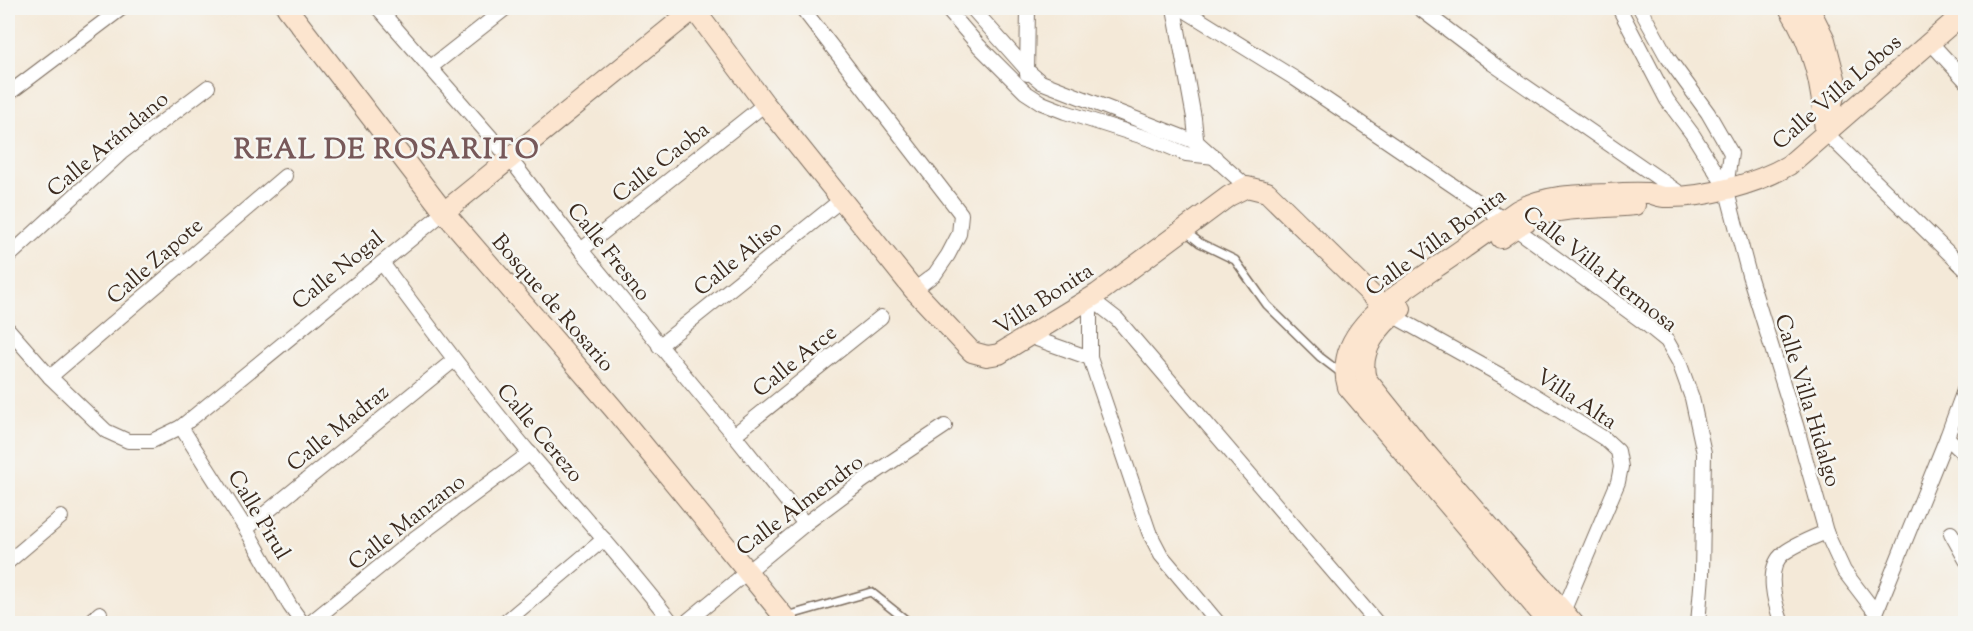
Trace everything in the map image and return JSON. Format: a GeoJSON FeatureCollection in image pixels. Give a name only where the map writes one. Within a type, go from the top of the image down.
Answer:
{"type":"FeatureCollection","features":[{"type":"Feature","properties":{"kind":"main road","name":"Bosque de Rosario"},"geometry":{"type":"LineString","coordinates":[[287,8],[444,212],[613,408],[787,620]]}},
{"type":"Feature","properties":{"kind":"main road","name":"Calle Nogal"},"geometry":{"type":"LineString","coordinates":[[444,212],[695,8]]}},
{"type":"Feature","properties":{"kind":"main road","name":"Villa Bonita"},"geometry":{"type":"LineString","coordinates":[[695,8],[765,104],[841,200],[914,290],[972,352],[987,356],[999,354],[1090,298],[1229,196],[1248,187]]}},
{"type":"Feature","properties":{"kind":"main road"},"geometry":{"type":"LineString","coordinates":[[1790,8],[1800,24],[1813,57],[1822,95],[1825,132]]}},
{"type":"Feature","properties":{"kind":"main road"},"geometry":{"type":"LineString","coordinates":[[1809,8],[1825,40],[1837,86],[1825,132]]}},
{"type":"Feature","properties":{"kind":"main road","name":"Calle Villa Lobos"},"geometry":{"type":"LineString","coordinates":[[1726,188],[1772,174],[1789,165],[1965,11]]}},
{"type":"Feature","properties":{"kind":"main road"},"geometry":{"type":"LineString","coordinates":[[1248,187],[1267,192],[1387,311]]}},
{"type":"Feature","properties":{"kind":"main road","name":"Calle Villa Bonita"},"geometry":{"type":"LineString","coordinates":[[1353,372],[1345,362],[1349,349],[1359,332],[1509,224],[1552,212],[1648,204],[1663,197],[1684,196],[1726,188]]}},
{"type":"Feature","properties":{"kind":"main road"},"geometry":{"type":"LineString","coordinates":[[1353,372],[1348,387],[1562,620]]}},
{"type":"Feature","properties":{"kind":"street"},"geometry":{"type":"LineString","coordinates":[[8,94],[122,8]]}},
{"type":"Feature","properties":{"kind":"street","name":"Calle Fresno"},"geometry":{"type":"LineString","coordinates":[[378,8],[510,159],[581,250],[805,524]]}},
{"type":"Feature","properties":{"kind":"street"},"geometry":{"type":"LineString","coordinates":[[431,67],[506,8]]}},
{"type":"Feature","properties":{"kind":"street"},"geometry":{"type":"LineString","coordinates":[[802,8],[961,214],[959,234],[948,255],[935,274],[914,290]]}},
{"type":"Feature","properties":{"kind":"street"},"geometry":{"type":"LineString","coordinates":[[946,8],[979,46],[1025,92],[1042,103],[1065,112],[1197,150]]}},
{"type":"Feature","properties":{"kind":"street"},"geometry":{"type":"LineString","coordinates":[[972,8],[1028,71],[1044,84],[1215,157],[1248,187]]}},
{"type":"Feature","properties":{"kind":"street"},"geometry":{"type":"LineString","coordinates":[[1025,92],[1028,71],[1028,8]]}},
{"type":"Feature","properties":{"kind":"street"},"geometry":{"type":"LineString","coordinates":[[1174,8],[1197,150]]}},
{"type":"Feature","properties":{"kind":"street","name":"Calle Villa Hermosa"},"geometry":{"type":"LineString","coordinates":[[1180,8],[1294,78],[1509,224],[1667,341],[1679,362],[1692,398],[1704,453],[1702,575],[1698,624]]}},
{"type":"Feature","properties":{"kind":"street"},"geometry":{"type":"LineString","coordinates":[[1419,8],[1493,64],[1684,196]]}},
{"type":"Feature","properties":{"kind":"street","name":"Calle Villa Hidalgo"},"geometry":{"type":"LineString","coordinates":[[1619,8],[1667,100],[1694,135],[1726,188],[1749,275],[1796,425],[1826,532],[1844,571],[1877,618]]}},
{"type":"Feature","properties":{"kind":"street","name":"Calle Villa Hidalgo"},"geometry":{"type":"LineString","coordinates":[[1640,8],[1666,55],[1708,113],[1731,153],[1726,188]]}},
{"type":"Feature","properties":{"kind":"street"},"geometry":{"type":"LineString","coordinates":[[1930,42],[1965,81]]}},
{"type":"Feature","properties":{"kind":"street","name":"Calle Arándano"},"geometry":{"type":"LineString","coordinates":[[8,257],[121,153],[208,87]]}},
{"type":"Feature","properties":{"kind":"street","name":"Calle Caoba"},"geometry":{"type":"LineString","coordinates":[[581,250],[765,104]]}},
{"type":"Feature","properties":{"kind":"street"},"geometry":{"type":"LineString","coordinates":[[1825,132],[1965,270]]}},
{"type":"Feature","properties":{"kind":"street","name":"Calle Zapote"},"geometry":{"type":"LineString","coordinates":[[50,377],[285,176]]}},
{"type":"Feature","properties":{"kind":"street","name":"Calle Aliso"},"geometry":{"type":"LineString","coordinates":[[659,346],[841,200]]}},
{"type":"Feature","properties":{"kind":"street","name":"Calle Nogal"},"geometry":{"type":"LineString","coordinates":[[8,329],[50,377],[106,431],[128,441],[152,441],[181,427],[444,212]]}},
{"type":"Feature","properties":{"kind":"street","name":"Calle Cerezo"},"geometry":{"type":"LineString","coordinates":[[382,263],[454,360],[673,624]]}},
{"type":"Feature","properties":{"kind":"street"},"geometry":{"type":"LineString","coordinates":[[1090,298],[1090,358],[1149,532],[1161,555],[1219,624]]}},
{"type":"Feature","properties":{"kind":"street"},"geometry":{"type":"LineString","coordinates":[[1090,298],[1117,319],[1378,624]]}},
{"type":"Feature","properties":{"kind":"street","name":"Villa Alta"},"geometry":{"type":"LineString","coordinates":[[1387,311],[1538,397],[1605,439],[1618,451],[1621,467],[1618,482],[1562,620]]}},
{"type":"Feature","properties":{"kind":"street","name":"Calle Arce"},"geometry":{"type":"LineString","coordinates":[[734,435],[881,317]]}},
{"type":"Feature","properties":{"kind":"street"},"geometry":{"type":"LineString","coordinates":[[1028,336],[1090,358]]}},
{"type":"Feature","properties":{"kind":"street","name":"Calle Madraz"},"geometry":{"type":"LineString","coordinates":[[246,529],[454,360]]}},
{"type":"Feature","properties":{"kind":"street","name":"Calle Villa Hidalgo"},"geometry":{"type":"LineString","coordinates":[[1877,618],[1965,385]]}},
{"type":"Feature","properties":{"kind":"street","name":"Calle Almendro"},"geometry":{"type":"LineString","coordinates":[[684,624],[805,524],[864,480],[945,426]]}},
{"type":"Feature","properties":{"kind":"street","name":"Calle Pirul"},"geometry":{"type":"LineString","coordinates":[[181,427],[303,624]]}},
{"type":"Feature","properties":{"kind":"street"},"geometry":{"type":"LineString","coordinates":[[1947,437],[1965,456]]}},
{"type":"Feature","properties":{"kind":"street","name":"Calle Manzano"},"geometry":{"type":"LineString","coordinates":[[309,624],[415,538],[530,453]]}},
{"type":"Feature","properties":{"kind":"street"},"geometry":{"type":"LineString","coordinates":[[8,562],[61,517]]}},
{"type":"Feature","properties":{"kind":"street"},"geometry":{"type":"LineString","coordinates":[[1782,624],[1772,580],[1774,566],[1778,558],[1795,546],[1826,532]]}},
{"type":"Feature","properties":{"kind":"street"},"geometry":{"type":"LineString","coordinates":[[1951,533],[1965,560]]}},
{"type":"Feature","properties":{"kind":"street"},"geometry":{"type":"LineString","coordinates":[[503,624],[604,539]]}},
{"type":"Feature","properties":{"kind":"street"},"geometry":{"type":"LineString","coordinates":[[88,624],[100,613]]}},
{"type":"Feature","properties":{"kind":"lane"},"geometry":{"type":"LineString","coordinates":[[1183,230],[1200,243],[1235,260],[1267,305],[1320,357],[1353,372]]}},
{"type":"Feature","properties":{"kind":"lane"},"geometry":{"type":"LineString","coordinates":[[787,620],[871,592],[911,624]]}},
{"type":"Feature","properties":{"kind":"district","name":"REAL DE ROSARITO"},"geometry":{"type":"Point","coordinates":[387,148]}}]}
